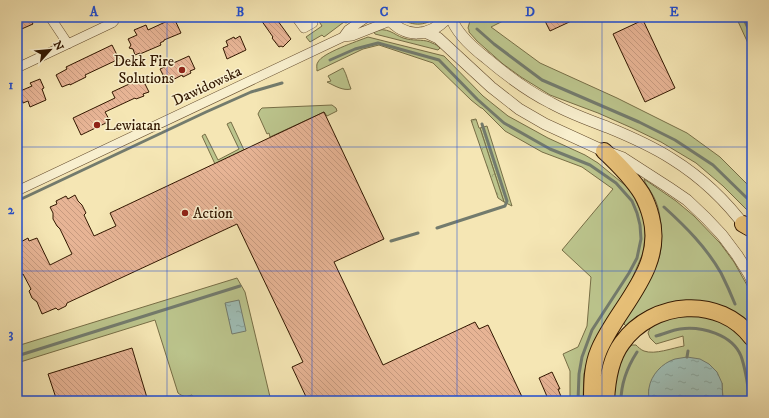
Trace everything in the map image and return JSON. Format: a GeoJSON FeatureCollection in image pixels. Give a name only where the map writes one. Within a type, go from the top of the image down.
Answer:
{"type":"FeatureCollection","features":[{"type":"Feature","properties":{"kind":"highway"},"geometry":{"type":"LineString","coordinates":[[592,401],[593,370],[599,350],[650,263],[654,236],[653,222],[643,196],[635,183],[624,170],[604,151]]}},
{"type":"Feature","properties":{"kind":"highway"},"geometry":{"type":"LineString","coordinates":[[606,401],[606,388],[615,355],[622,342],[632,330],[647,320],[679,309],[705,309],[718,313],[733,321],[752,338]]}},
{"type":"Feature","properties":{"kind":"street"},"geometry":{"type":"LineString","coordinates":[[50,17],[68,44]]}},
{"type":"Feature","properties":{"kind":"street"},"geometry":{"type":"LineString","coordinates":[[17,68],[112,23],[114,21],[114,17]]}},
{"type":"Feature","properties":{"kind":"street"},"geometry":{"type":"LineString","coordinates":[[296,17],[304,28],[314,23]]}},
{"type":"Feature","properties":{"kind":"street","name":"Dawidowska"},"geometry":{"type":"LineString","coordinates":[[343,37],[348,30],[367,17]]}},
{"type":"Feature","properties":{"kind":"street"},"geometry":{"type":"LineString","coordinates":[[389,19],[398,28],[414,33],[425,32],[433,29],[448,17]]}},
{"type":"Feature","properties":{"kind":"street"},"geometry":{"type":"LineString","coordinates":[[451,17],[456,28],[464,38],[478,52],[510,78],[550,103],[609,128],[672,159],[689,170],[716,194],[749,230]]}},
{"type":"Feature","properties":{"kind":"street","name":"Dawidowska"},"geometry":{"type":"LineString","coordinates":[[17,191],[343,37],[352,36],[389,19]]}},
{"type":"Feature","properties":{"kind":"street"},"geometry":{"type":"LineString","coordinates":[[425,32],[438,38],[446,44],[491,87],[519,109],[545,124],[623,158],[687,200],[722,234],[752,280]]}},
{"type":"Feature","properties":{"kind":"green space"},"geometry":{"type":"Polygon","coordinates":[[[316,17],[356,17],[346,23],[344,22],[324,37],[322,35],[310,42],[306,37],[322,26],[316,17]]]}},
{"type":"Feature","properties":{"kind":"green space"},"geometry":{"type":"Polygon","coordinates":[[[399,17],[436,17],[422,24],[413,24],[399,17]]]}},
{"type":"Feature","properties":{"kind":"green space"},"geometry":{"type":"Polygon","coordinates":[[[471,17],[511,17],[491,27],[540,63],[617,98],[687,133],[720,157],[752,189],[752,215],[723,186],[696,163],[661,142],[598,113],[550,95],[521,77],[503,64],[469,32],[468,28],[471,17]]]}},
{"type":"Feature","properties":{"kind":"green space"},"geometry":{"type":"Polygon","coordinates":[[[736,17],[748,17],[752,25],[752,52],[736,17]]]}},
{"type":"Feature","properties":{"kind":"green space"},"geometry":{"type":"Polygon","coordinates":[[[378,30],[390,31],[407,39],[429,42],[440,48],[438,50],[375,34],[374,32],[378,30]]]}},
{"type":"Feature","properties":{"kind":"green space"},"geometry":{"type":"Polygon","coordinates":[[[368,37],[444,56],[483,96],[508,116],[598,163],[626,186],[633,194],[643,217],[645,227],[643,253],[631,281],[594,341],[584,374],[583,401],[570,401],[570,371],[563,354],[578,347],[587,326],[591,277],[562,250],[613,189],[582,167],[542,152],[505,131],[433,63],[379,45],[363,49],[317,71],[317,63],[326,55],[368,37]]]}},
{"type":"Feature","properties":{"kind":"green space"},"geometry":{"type":"Polygon","coordinates":[[[343,68],[351,89],[342,89],[327,82],[331,81],[328,76],[343,68]]]}},
{"type":"Feature","properties":{"kind":"green space"},"geometry":{"type":"Polygon","coordinates":[[[332,105],[337,111],[327,116],[324,112],[270,137],[269,133],[267,134],[258,114],[262,108],[332,105]]]}},
{"type":"Feature","properties":{"kind":"green space"},"geometry":{"type":"Polygon","coordinates":[[[476,119],[504,202],[498,198],[471,120],[476,119]]]}},
{"type":"Feature","properties":{"kind":"green space"},"geometry":{"type":"Polygon","coordinates":[[[231,122],[244,150],[215,164],[202,136],[205,134],[218,160],[239,149],[227,124],[231,122]]]}},
{"type":"Feature","properties":{"kind":"green space"},"geometry":{"type":"Polygon","coordinates":[[[487,126],[512,206],[504,202],[480,128],[487,126]]]}},
{"type":"Feature","properties":{"kind":"green space"},"geometry":{"type":"Polygon","coordinates":[[[644,179],[676,201],[694,216],[720,243],[734,262],[752,294],[752,326],[729,310],[717,305],[692,300],[665,304],[645,312],[626,326],[624,324],[624,320],[656,266],[662,241],[659,210],[644,179]]]}},
{"type":"Feature","properties":{"kind":"green space"},"geometry":{"type":"Polygon","coordinates":[[[237,278],[245,292],[271,401],[194,401],[192,395],[185,396],[178,393],[155,320],[17,363],[17,346],[237,278]]]}},
{"type":"Feature","properties":{"kind":"green space"},"geometry":{"type":"Polygon","coordinates":[[[676,316],[704,316],[727,325],[741,336],[752,348],[752,401],[723,401],[722,383],[649,389],[649,401],[612,401],[617,371],[623,356],[632,345],[636,345],[648,352],[664,351],[684,346],[683,336],[656,344],[650,338],[648,333],[651,326],[676,316]]]}},
{"type":"Feature","properties":{"kind":"water"},"geometry":{"type":"Polygon","coordinates":[[[239,300],[246,331],[232,334],[225,303],[239,300]]]}},
{"type":"Feature","properties":{"kind":"water"},"geometry":{"type":"Polygon","coordinates":[[[687,357],[700,359],[709,364],[717,372],[722,383],[723,401],[649,401],[650,383],[658,370],[670,361],[687,357]]]}},
{"type":"Feature","properties":{"kind":"building"},"geometry":{"type":"Polygon","coordinates":[[[17,17],[29,17],[33,24],[17,31],[17,17]]]}},
{"type":"Feature","properties":{"kind":"building"},"geometry":{"type":"Polygon","coordinates":[[[265,17],[275,17],[291,39],[283,47],[279,47],[261,20],[265,17]]]}},
{"type":"Feature","properties":{"kind":"building"},"geometry":{"type":"Polygon","coordinates":[[[543,17],[580,17],[550,31],[543,17]]]}},
{"type":"Feature","properties":{"kind":"building"},"geometry":{"type":"Polygon","coordinates":[[[174,18],[181,33],[164,40],[160,43],[161,45],[140,54],[135,55],[133,49],[129,48],[131,45],[128,39],[137,35],[134,30],[146,25],[148,30],[174,18]]]}},
{"type":"Feature","properties":{"kind":"building"},"geometry":{"type":"Polygon","coordinates":[[[643,20],[675,88],[645,102],[613,34],[643,20]]]}},
{"type":"Feature","properties":{"kind":"building"},"geometry":{"type":"Polygon","coordinates":[[[240,36],[246,50],[227,59],[223,48],[228,46],[226,41],[240,36]]]}},
{"type":"Feature","properties":{"kind":"building"},"geometry":{"type":"Polygon","coordinates":[[[112,45],[119,59],[85,75],[86,77],[70,85],[62,87],[56,75],[67,69],[66,67],[112,45]]]}},
{"type":"Feature","properties":{"kind":"building"},"geometry":{"type":"Polygon","coordinates":[[[189,56],[195,69],[183,77],[182,75],[167,83],[160,69],[189,56]]]}},
{"type":"Feature","properties":{"kind":"building"},"geometry":{"type":"Polygon","coordinates":[[[142,78],[149,92],[143,94],[144,96],[135,98],[105,112],[110,121],[81,135],[73,118],[115,98],[112,92],[142,78]]]}},
{"type":"Feature","properties":{"kind":"building"},"geometry":{"type":"Polygon","coordinates":[[[40,79],[44,88],[42,89],[46,100],[30,107],[28,101],[23,103],[18,92],[32,86],[30,83],[40,79]]]}},
{"type":"Feature","properties":{"kind":"building"},"geometry":{"type":"Polygon","coordinates":[[[324,112],[384,239],[334,262],[383,365],[475,322],[479,329],[488,325],[524,401],[308,401],[292,367],[303,362],[237,224],[67,303],[66,306],[58,310],[56,308],[42,314],[37,302],[32,298],[29,291],[31,289],[23,274],[21,275],[17,267],[17,244],[28,238],[29,241],[37,238],[50,265],[72,254],[60,229],[53,219],[53,213],[50,207],[57,204],[56,201],[66,196],[68,199],[75,195],[86,213],[84,215],[94,236],[116,226],[110,213],[324,112]]]}},
{"type":"Feature","properties":{"kind":"building"},"geometry":{"type":"Polygon","coordinates":[[[132,348],[148,401],[57,401],[48,374],[132,348]]]}},
{"type":"Feature","properties":{"kind":"building"},"geometry":{"type":"Polygon","coordinates":[[[552,372],[560,389],[558,389],[562,399],[558,401],[549,401],[539,378],[552,372]]]}},
{"type":"Feature","properties":{"kind":"waterway"},"geometry":{"type":"LineString","coordinates":[[743,17],[752,37]]}},
{"type":"Feature","properties":{"kind":"waterway"},"geometry":{"type":"LineString","coordinates":[[477,29],[494,44],[542,80],[639,122],[675,140],[713,165],[752,203]]}},
{"type":"Feature","properties":{"kind":"waterway"},"geometry":{"type":"LineString","coordinates":[[330,60],[355,49],[378,43],[439,60],[477,99],[504,123],[550,149],[590,165],[616,183],[632,201],[640,225],[641,239],[637,258],[592,330],[582,357],[579,374],[578,401]]}},
{"type":"Feature","properties":{"kind":"waterway"},"geometry":{"type":"LineString","coordinates":[[17,201],[206,112],[251,92],[282,83]]}},
{"type":"Feature","properties":{"kind":"waterway"},"geometry":{"type":"LineString","coordinates":[[437,228],[505,206],[507,201],[482,124]]}},
{"type":"Feature","properties":{"kind":"waterway"},"geometry":{"type":"LineString","coordinates":[[664,207],[688,230],[709,255],[721,273],[735,304]]}},
{"type":"Feature","properties":{"kind":"waterway"},"geometry":{"type":"LineString","coordinates":[[391,241],[418,233]]}},
{"type":"Feature","properties":{"kind":"waterway"},"geometry":{"type":"LineString","coordinates":[[17,356],[240,286]]}},
{"type":"Feature","properties":{"kind":"waterway"},"geometry":{"type":"LineString","coordinates":[[656,336],[688,328],[706,330],[731,342],[737,348],[741,356],[746,372],[750,401]]}},
{"type":"Feature","properties":{"kind":"waterway"},"geometry":{"type":"LineString","coordinates":[[687,357],[688,351]]}},
{"type":"Feature","properties":{"kind":"waterway"},"geometry":{"type":"LineString","coordinates":[[621,401],[622,388],[626,375],[637,352]]}},
{"type":"Feature","properties":{"kind":"place","name":"Dekk Fire Solutions"},"geometry":{"type":"Point","coordinates":[182,70]}},
{"type":"Feature","properties":{"kind":"place","name":"Lewiatan"},"geometry":{"type":"Point","coordinates":[97,125]}},
{"type":"Feature","properties":{"kind":"place","name":"Action"},"geometry":{"type":"Point","coordinates":[185,213]}}]}
